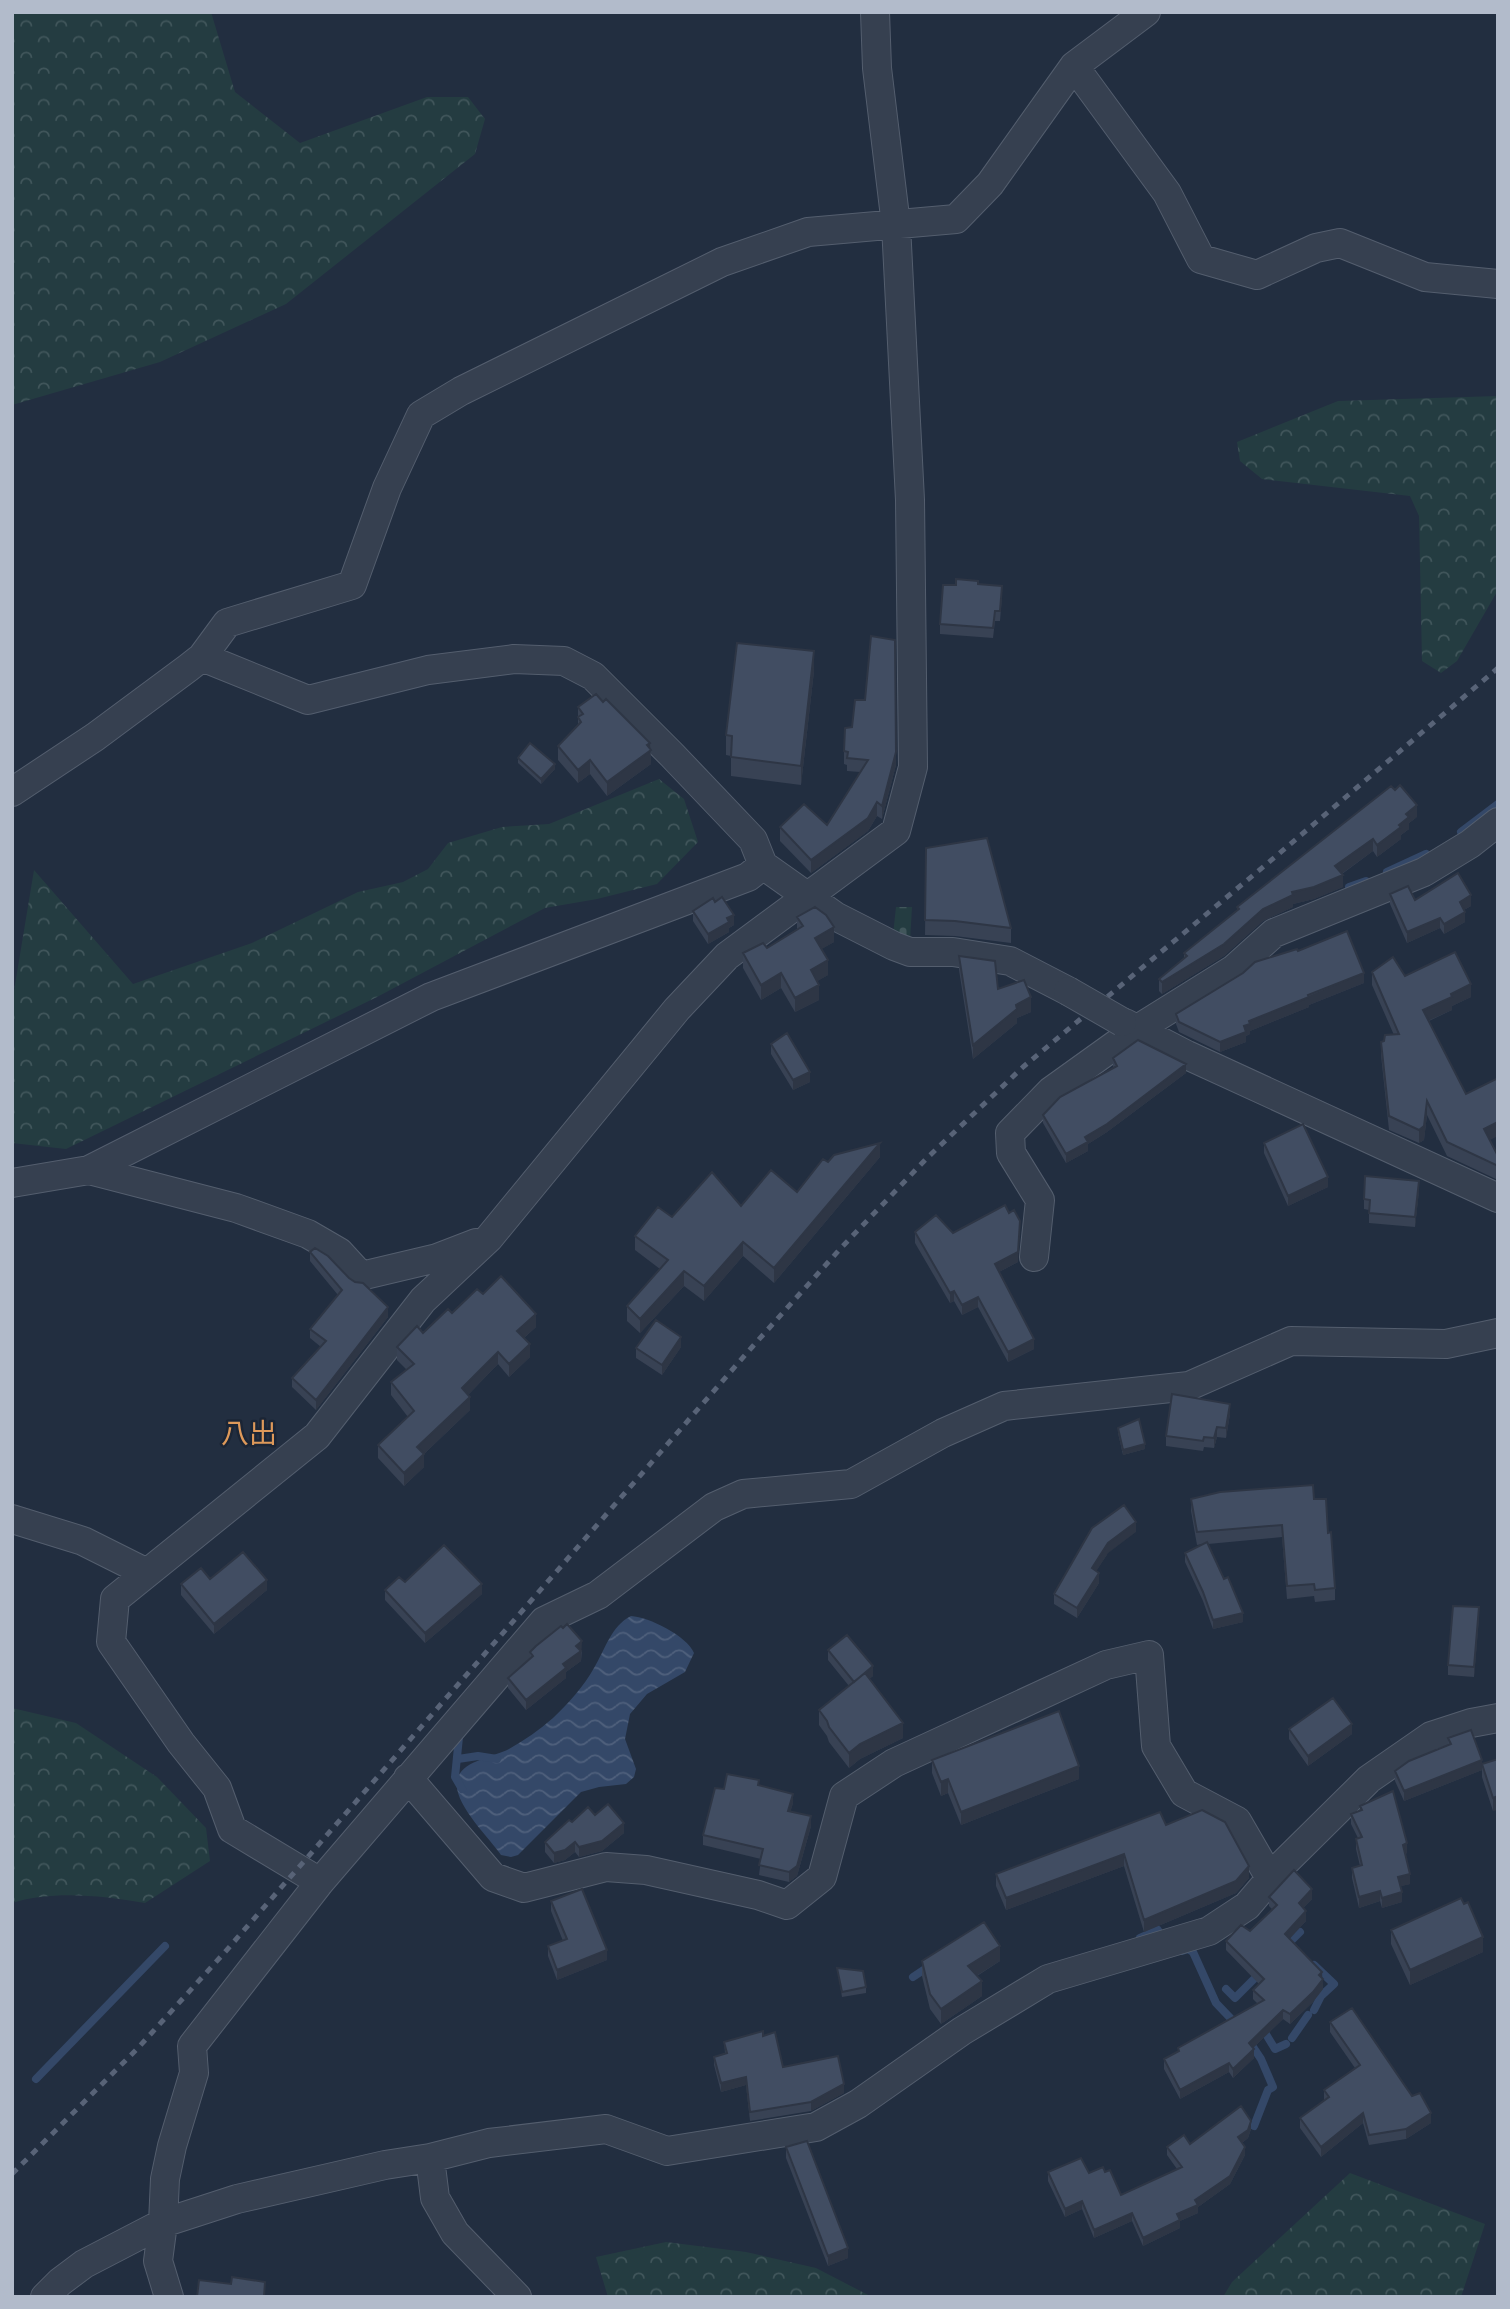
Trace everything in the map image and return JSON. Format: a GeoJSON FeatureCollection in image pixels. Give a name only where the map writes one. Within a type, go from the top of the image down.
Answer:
{"type":"FeatureCollection","features":[{"type":"Feature","properties":{"kind":"street"},"geometry":{"type":"LineString","coordinates":[[320,1882],[232,1829],[217,1788],[181,1742],[111,1642],[115,1599],[317,1436],[423,1300],[489,1238],[677,1009],[727,956],[896,831],[913,767],[910,500],[896,225],[877,68],[875,12]]}},
{"type":"Feature","properties":{"kind":"street"},"geometry":{"type":"LineString","coordinates":[[12,792],[95,737],[202,657],[227,623],[352,585],[387,488],[421,415],[461,391],[722,262],[808,232],[956,219],[990,184],[1074,66],[1146,12]]}},
{"type":"Feature","properties":{"kind":"street"},"geometry":{"type":"LineString","coordinates":[[1074,66],[1167,192],[1201,259],[1257,275],[1315,248],[1340,243],[1425,277],[1498,284]]}},
{"type":"Feature","properties":{"kind":"street"},"geometry":{"type":"LineString","coordinates":[[202,657],[308,700],[428,670],[514,659],[564,661],[593,676],[672,755],[753,840],[764,865],[835,916],[910,952],[953,952],[1010,961],[1129,1026],[1498,1198]]}},
{"type":"Feature","properties":{"kind":"street"},"geometry":{"type":"LineString","coordinates":[[1034,1257],[1040,1200],[1011,1153],[1010,1133],[1051,1091],[1129,1026],[1234,969],[1274,933],[1424,872],[1470,844],[1498,822]]}},
{"type":"Feature","properties":{"kind":"street"},"geometry":{"type":"LineString","coordinates":[[12,1183],[89,1170],[432,997],[748,877],[764,865]]}},
{"type":"Feature","properties":{"kind":"street"},"geometry":{"type":"LineString","coordinates":[[89,1170],[236,1208],[308,1234],[339,1252],[360,1276],[437,1258],[489,1238]]}},
{"type":"Feature","properties":{"kind":"street"},"geometry":{"type":"LineString","coordinates":[[169,2297],[158,2261],[165,2179],[194,2073],[192,2046],[320,1882],[544,1621],[598,1595],[713,1507],[743,1494],[851,1485],[943,1433],[1004,1406],[1189,1386],[1290,1341],[1447,1344],[1498,1333]]}},
{"type":"Feature","properties":{"kind":"street"},"geometry":{"type":"LineString","coordinates":[[12,1519],[83,1541],[147,1573]]}},
{"type":"Feature","properties":{"kind":"street"},"geometry":{"type":"LineString","coordinates":[[408,1778],[493,1877],[524,1888],[606,1867],[646,1870],[758,1895],[787,1905],[822,1877],[844,1796],[894,1763],[919,1751],[1106,1665],[1149,1655],[1156,1746],[1184,1793],[1237,1821],[1270,1878]]}},
{"type":"Feature","properties":{"kind":"street"},"geometry":{"type":"LineString","coordinates":[[45,2297],[84,2264],[163,2223],[237,2199],[385,2165],[430,2158],[489,2143],[606,2129],[667,2151],[816,2127],[858,2104],[962,2031],[1048,1979],[1209,1931],[1247,1906],[1270,1878],[1369,1779],[1431,1736],[1471,1723],[1498,1718]]}},
{"type":"Feature","properties":{"kind":"street"},"geometry":{"type":"LineString","coordinates":[[430,2158],[435,2198],[455,2233],[517,2297]]}},
{"type":"Feature","properties":{"kind":"green space"},"geometry":{"type":"Polygon","coordinates":[[[12,12],[211,12],[235,92],[300,143],[427,97],[468,97],[485,119],[475,154],[286,304],[160,362],[12,405],[12,12]]]}},
{"type":"Feature","properties":{"kind":"green space"},"geometry":{"type":"Polygon","coordinates":[[[1498,396],[1498,590],[1457,661],[1441,673],[1422,661],[1419,516],[1410,496],[1262,479],[1240,461],[1237,442],[1338,401],[1498,396]]]}},
{"type":"Feature","properties":{"kind":"green space"},"geometry":{"type":"Polygon","coordinates":[[[659,779],[684,799],[698,842],[657,884],[545,908],[377,997],[66,1149],[12,1143],[12,1003],[34,870],[133,984],[252,943],[358,892],[403,882],[428,869],[448,843],[502,827],[549,824],[659,779]]]}},
{"type":"Feature","properties":{"kind":"green space"},"geometry":{"type":"Polygon","coordinates":[[[896,907],[912,907],[910,941],[893,935],[896,907]]]}},
{"type":"Feature","properties":{"kind":"green space"},"geometry":{"type":"Polygon","coordinates":[[[12,1708],[76,1723],[157,1777],[206,1828],[210,1861],[145,1903],[95,1896],[62,1895],[12,1903],[12,1708]]]}},
{"type":"Feature","properties":{"kind":"green space"},"geometry":{"type":"Polygon","coordinates":[[[1350,2173],[1485,2224],[1461,2297],[1223,2297],[1232,2282],[1350,2173]]]}},
{"type":"Feature","properties":{"kind":"green space"},"geometry":{"type":"Polygon","coordinates":[[[666,2242],[746,2252],[816,2268],[872,2297],[608,2297],[596,2257],[666,2242]]]}},
{"type":"Feature","properties":{"kind":"water"},"geometry":{"type":"Polygon","coordinates":[[[631,1616],[667,1628],[684,1640],[694,1653],[685,1672],[647,1694],[630,1714],[625,1739],[636,1769],[634,1777],[626,1784],[581,1792],[518,1855],[501,1855],[464,1807],[457,1786],[458,1777],[467,1767],[509,1749],[553,1718],[585,1681],[613,1632],[631,1616]]]}},
{"type":"Feature","properties":{"kind":"building"},"geometry":{"type":"Polygon","coordinates":[[[956,579],[1002,586],[1000,611],[995,611],[993,628],[940,624],[943,585],[956,585],[956,579]]]}},
{"type":"Feature","properties":{"kind":"building"},"geometry":{"type":"Polygon","coordinates":[[[871,636],[895,640],[896,752],[882,806],[877,802],[868,818],[811,860],[780,827],[804,804],[827,825],[868,760],[847,758],[848,752],[844,751],[845,728],[852,727],[855,700],[865,700],[871,636]]]}},
{"type":"Feature","properties":{"kind":"building"},"geometry":{"type":"Polygon","coordinates":[[[737,643],[814,651],[801,766],[731,757],[732,736],[726,735],[737,643]]]}},
{"type":"Feature","properties":{"kind":"building"},"geometry":{"type":"Polygon","coordinates":[[[596,694],[603,702],[606,699],[650,743],[647,745],[651,750],[607,782],[590,760],[578,770],[558,746],[581,722],[578,717],[583,714],[578,707],[596,694]]]}},
{"type":"Feature","properties":{"kind":"building"},"geometry":{"type":"Polygon","coordinates":[[[530,743],[555,764],[541,779],[518,758],[530,743]]]}},
{"type":"Feature","properties":{"kind":"building"},"geometry":{"type":"Polygon","coordinates":[[[1400,785],[1417,805],[1406,814],[1409,817],[1399,825],[1401,827],[1377,845],[1373,839],[1335,866],[1343,875],[1314,887],[1292,892],[1293,895],[1263,909],[1224,944],[1162,982],[1159,979],[1187,956],[1184,953],[1239,909],[1237,907],[1391,786],[1395,790],[1400,785]]]}},
{"type":"Feature","properties":{"kind":"building"},"geometry":{"type":"Polygon","coordinates":[[[987,838],[1011,928],[925,920],[926,848],[987,838]]]}},
{"type":"Feature","properties":{"kind":"building"},"geometry":{"type":"Polygon","coordinates":[[[1458,873],[1471,895],[1460,902],[1465,912],[1444,924],[1440,918],[1407,932],[1390,894],[1408,886],[1415,900],[1458,873]]]}},
{"type":"Feature","properties":{"kind":"building"},"geometry":{"type":"Polygon","coordinates":[[[722,897],[734,915],[727,918],[729,922],[708,934],[693,911],[713,898],[715,902],[722,897]]]}},
{"type":"Feature","properties":{"kind":"building"},"geometry":{"type":"Polygon","coordinates":[[[815,907],[826,915],[834,927],[815,938],[828,960],[811,970],[819,985],[795,998],[781,973],[761,985],[743,953],[763,943],[767,948],[803,926],[797,917],[815,907]]]}},
{"type":"Feature","properties":{"kind":"building"},"geometry":{"type":"Polygon","coordinates":[[[1347,931],[1364,973],[1249,1021],[1250,1024],[1244,1026],[1246,1032],[1220,1042],[1179,1022],[1176,1014],[1243,973],[1255,962],[1297,949],[1298,951],[1347,931]]]}},
{"type":"Feature","properties":{"kind":"building"},"geometry":{"type":"Polygon","coordinates":[[[1455,952],[1471,984],[1451,994],[1452,997],[1423,1010],[1466,1094],[1498,1078],[1498,1122],[1484,1129],[1498,1156],[1498,1166],[1447,1142],[1427,1101],[1424,1126],[1419,1130],[1389,1116],[1381,1042],[1384,1041],[1385,1035],[1399,1034],[1372,972],[1393,957],[1405,976],[1455,952]]]}},
{"type":"Feature","properties":{"kind":"building"},"geometry":{"type":"Polygon","coordinates":[[[959,956],[995,961],[998,989],[1024,980],[1031,997],[1016,1005],[1017,1009],[973,1045],[959,956]]]}},
{"type":"Feature","properties":{"kind":"building"},"geometry":{"type":"Polygon","coordinates":[[[787,1033],[810,1072],[793,1080],[771,1044],[787,1033]]]}},
{"type":"Feature","properties":{"kind":"building"},"geometry":{"type":"Polygon","coordinates":[[[1138,1040],[1186,1064],[1107,1124],[1085,1137],[1088,1142],[1066,1154],[1043,1115],[1060,1097],[1117,1066],[1113,1058],[1138,1040]]]}},
{"type":"Feature","properties":{"kind":"building"},"geometry":{"type":"Polygon","coordinates":[[[1303,1124],[1328,1177],[1288,1196],[1264,1143],[1303,1124]]]}},
{"type":"Feature","properties":{"kind":"building"},"geometry":{"type":"Polygon","coordinates":[[[880,1143],[774,1268],[743,1242],[704,1286],[684,1271],[640,1319],[627,1306],[668,1260],[635,1236],[658,1207],[672,1217],[712,1172],[741,1206],[771,1170],[797,1192],[823,1159],[828,1162],[834,1155],[880,1143]]]}},
{"type":"Feature","properties":{"kind":"building"},"geometry":{"type":"Polygon","coordinates":[[[1365,1176],[1419,1181],[1415,1217],[1369,1213],[1370,1200],[1364,1199],[1365,1176]]]}},
{"type":"Feature","properties":{"kind":"building"},"geometry":{"type":"Polygon","coordinates":[[[1005,1205],[1009,1213],[1014,1210],[1020,1221],[1018,1252],[995,1264],[1034,1339],[1008,1352],[978,1297],[962,1305],[954,1291],[950,1293],[915,1232],[936,1215],[953,1233],[1005,1205]]]}},
{"type":"Feature","properties":{"kind":"building"},"geometry":{"type":"Polygon","coordinates":[[[315,1248],[328,1256],[349,1278],[363,1283],[388,1307],[316,1400],[292,1378],[326,1341],[310,1329],[342,1290],[310,1252],[315,1248]]]}},
{"type":"Feature","properties":{"kind":"building"},"geometry":{"type":"Polygon","coordinates":[[[501,1276],[536,1314],[517,1331],[530,1344],[509,1364],[498,1352],[462,1388],[470,1397],[417,1447],[424,1454],[404,1473],[378,1445],[414,1411],[391,1382],[414,1364],[397,1347],[417,1326],[423,1333],[448,1309],[452,1313],[477,1289],[483,1294],[501,1276]]]}},
{"type":"Feature","properties":{"kind":"building"},"geometry":{"type":"Polygon","coordinates":[[[656,1320],[681,1337],[662,1365],[636,1348],[656,1320]]]}},
{"type":"Feature","properties":{"kind":"building"},"geometry":{"type":"Polygon","coordinates":[[[1172,1394],[1230,1404],[1226,1428],[1217,1427],[1214,1438],[1204,1437],[1203,1441],[1166,1436],[1172,1394]]]}},
{"type":"Feature","properties":{"kind":"building"},"geometry":{"type":"Polygon","coordinates":[[[1139,1419],[1145,1444],[1123,1450],[1118,1428],[1139,1419]]]}},
{"type":"Feature","properties":{"kind":"building"},"geometry":{"type":"Polygon","coordinates":[[[1313,1485],[1314,1499],[1326,1499],[1335,1588],[1315,1590],[1314,1584],[1287,1586],[1282,1525],[1197,1532],[1191,1499],[1220,1492],[1313,1485]]]}},
{"type":"Feature","properties":{"kind":"building"},"geometry":{"type":"Polygon","coordinates":[[[1124,1505],[1136,1522],[1108,1543],[1092,1568],[1099,1573],[1077,1608],[1054,1594],[1092,1528],[1124,1505]]]}},
{"type":"Feature","properties":{"kind":"building"},"geometry":{"type":"Polygon","coordinates":[[[1207,1542],[1224,1579],[1228,1577],[1243,1613],[1213,1620],[1185,1553],[1207,1542]]]}},
{"type":"Feature","properties":{"kind":"building"},"geometry":{"type":"Polygon","coordinates":[[[444,1545],[482,1584],[425,1633],[385,1590],[399,1577],[405,1582],[444,1545]]]}},
{"type":"Feature","properties":{"kind":"building"},"geometry":{"type":"Polygon","coordinates":[[[243,1552],[267,1580],[214,1624],[181,1584],[201,1568],[210,1579],[243,1552]]]}},
{"type":"Feature","properties":{"kind":"building"},"geometry":{"type":"Polygon","coordinates":[[[1453,1606],[1479,1607],[1474,1667],[1448,1665],[1453,1606]]]}},
{"type":"Feature","properties":{"kind":"building"},"geometry":{"type":"Polygon","coordinates":[[[567,1624],[582,1641],[576,1646],[581,1651],[563,1664],[566,1668],[526,1700],[508,1678],[533,1656],[530,1652],[536,1646],[567,1624]]]}},
{"type":"Feature","properties":{"kind":"building"},"geometry":{"type":"Polygon","coordinates":[[[847,1635],[873,1666],[854,1682],[828,1650],[847,1635]]]}},
{"type":"Feature","properties":{"kind":"building"},"geometry":{"type":"Polygon","coordinates":[[[865,1673],[903,1723],[860,1744],[849,1753],[819,1710],[865,1673]]]}},
{"type":"Feature","properties":{"kind":"building"},"geometry":{"type":"Polygon","coordinates":[[[1333,1698],[1352,1724],[1308,1756],[1289,1729],[1333,1698]]]}},
{"type":"Feature","properties":{"kind":"building"},"geometry":{"type":"Polygon","coordinates":[[[1059,1711],[1079,1766],[961,1812],[948,1779],[941,1782],[932,1760],[1059,1711]]]}},
{"type":"Feature","properties":{"kind":"building"},"geometry":{"type":"Polygon","coordinates":[[[1471,1730],[1482,1760],[1404,1791],[1395,1771],[1409,1761],[1451,1744],[1448,1738],[1471,1730]]]}},
{"type":"Feature","properties":{"kind":"building"},"geometry":{"type":"Polygon","coordinates":[[[1498,1759],[1498,1796],[1493,1798],[1482,1764],[1498,1759]]]}},
{"type":"Feature","properties":{"kind":"building"},"geometry":{"type":"Polygon","coordinates":[[[727,1774],[759,1780],[758,1785],[793,1794],[788,1811],[811,1816],[797,1866],[789,1872],[759,1865],[763,1849],[703,1835],[715,1788],[724,1789],[727,1774]]]}},
{"type":"Feature","properties":{"kind":"building"},"geometry":{"type":"Polygon","coordinates":[[[1393,1791],[1407,1843],[1403,1845],[1410,1874],[1398,1877],[1402,1892],[1382,1898],[1380,1891],[1359,1897],[1352,1868],[1362,1865],[1356,1839],[1362,1837],[1351,1814],[1362,1810],[1360,1806],[1393,1791]]]}},
{"type":"Feature","properties":{"kind":"building"},"geometry":{"type":"Polygon","coordinates":[[[608,1804],[624,1823],[602,1841],[579,1847],[575,1842],[565,1850],[554,1853],[545,1842],[588,1807],[595,1815],[608,1804]]]}},
{"type":"Feature","properties":{"kind":"building"},"geometry":{"type":"Polygon","coordinates":[[[1202,1810],[1225,1822],[1249,1866],[1236,1881],[1144,1920],[1124,1854],[1006,1898],[996,1874],[1160,1812],[1166,1825],[1202,1810]]]}},
{"type":"Feature","properties":{"kind":"building"},"geometry":{"type":"Polygon","coordinates":[[[1294,1870],[1312,1889],[1299,1903],[1306,1911],[1285,1934],[1322,1972],[1319,1975],[1323,1979],[1290,2014],[1283,2010],[1249,2043],[1254,2049],[1233,2069],[1229,2063],[1180,2090],[1164,2059],[1179,2051],[1178,2048],[1264,2000],[1253,1990],[1264,1979],[1226,1941],[1241,1925],[1250,1931],[1277,1905],[1269,1897],[1294,1870]]]}},
{"type":"Feature","properties":{"kind":"building"},"geometry":{"type":"Polygon","coordinates":[[[582,1889],[607,1950],[557,1970],[548,1946],[567,1939],[551,1901],[582,1889]]]}},
{"type":"Feature","properties":{"kind":"building"},"geometry":{"type":"Polygon","coordinates":[[[1461,1898],[1464,1904],[1468,1902],[1483,1937],[1410,1970],[1391,1930],[1461,1898]]]}},
{"type":"Feature","properties":{"kind":"building"},"geometry":{"type":"Polygon","coordinates":[[[984,1922],[1000,1946],[968,1966],[982,1981],[941,2009],[930,1994],[922,1961],[984,1922]]]}},
{"type":"Feature","properties":{"kind":"building"},"geometry":{"type":"Polygon","coordinates":[[[837,1968],[863,1971],[866,1987],[842,1992],[837,1968]]]}},
{"type":"Feature","properties":{"kind":"building"},"geometry":{"type":"Polygon","coordinates":[[[1352,2008],[1412,2096],[1420,2093],[1431,2113],[1406,2129],[1369,2135],[1363,2113],[1321,2147],[1300,2118],[1329,2097],[1324,2090],[1360,2065],[1330,2022],[1352,2008]]]}},
{"type":"Feature","properties":{"kind":"building"},"geometry":{"type":"Polygon","coordinates":[[[763,2031],[763,2036],[775,2032],[783,2067],[838,2056],[844,2084],[811,2102],[750,2112],[746,2077],[721,2083],[714,2057],[727,2053],[724,2042],[763,2031]]]}},
{"type":"Feature","properties":{"kind":"building"},"geometry":{"type":"Polygon","coordinates":[[[1241,2106],[1251,2121],[1248,2130],[1238,2137],[1245,2147],[1230,2176],[1195,2200],[1198,2205],[1177,2214],[1180,2220],[1143,2238],[1132,2213],[1094,2230],[1082,2201],[1065,2209],[1048,2172],[1081,2158],[1089,2173],[1103,2167],[1105,2172],[1110,2170],[1121,2195],[1182,2167],[1167,2147],[1184,2135],[1190,2144],[1241,2106]]]}},
{"type":"Feature","properties":{"kind":"building"},"geometry":{"type":"Polygon","coordinates":[[[807,2141],[848,2248],[828,2256],[786,2147],[807,2141]]]}},
{"type":"Feature","properties":{"kind":"building"},"geometry":{"type":"Polygon","coordinates":[[[232,2277],[265,2282],[264,2297],[197,2297],[199,2280],[231,2284],[232,2277]]]}},
{"type":"Feature","properties":{"kind":"waterway"},"geometry":{"type":"LineString","coordinates":[[1461,832],[1498,804]]}},
{"type":"Feature","properties":{"kind":"waterway"},"geometry":{"type":"LineString","coordinates":[[1387,872],[1426,854]]}},
{"type":"Feature","properties":{"kind":"waterway"},"geometry":{"type":"LineString","coordinates":[[1349,887],[1366,881]]}},
{"type":"Feature","properties":{"kind":"waterway"},"geometry":{"type":"LineString","coordinates":[[459,1737],[455,1777],[462,1789]]}},
{"type":"Feature","properties":{"kind":"waterway"},"geometry":{"type":"LineString","coordinates":[[458,1759],[478,1756],[497,1759]]}},
{"type":"Feature","properties":{"kind":"waterway"},"geometry":{"type":"LineString","coordinates":[[1140,1938],[1158,1930]]}},
{"type":"Feature","properties":{"kind":"waterway"},"geometry":{"type":"LineString","coordinates":[[1284,1948],[1300,1932]]}},
{"type":"Feature","properties":{"kind":"waterway"},"geometry":{"type":"LineString","coordinates":[[36,2079],[165,1946]]}},
{"type":"Feature","properties":{"kind":"waterway"},"geometry":{"type":"LineString","coordinates":[[1182,1951],[1188,1949],[1193,1952],[1216,2003],[1237,2025]]}},
{"type":"Feature","properties":{"kind":"waterway"},"geometry":{"type":"LineString","coordinates":[[913,1977],[931,1965]]}},
{"type":"Feature","properties":{"kind":"waterway"},"geometry":{"type":"LineString","coordinates":[[1314,1965],[1334,1984],[1321,1996],[1314,2010]]}},
{"type":"Feature","properties":{"kind":"waterway"},"geometry":{"type":"LineString","coordinates":[[1226,1989],[1235,1998],[1261,1972]]}},
{"type":"Feature","properties":{"kind":"waterway"},"geometry":{"type":"LineString","coordinates":[[1292,2038],[1308,2015]]}},
{"type":"Feature","properties":{"kind":"waterway"},"geometry":{"type":"LineString","coordinates":[[1264,2031],[1275,2049],[1286,2044]]}},
{"type":"Feature","properties":{"kind":"waterway"},"geometry":{"type":"LineString","coordinates":[[1249,2041],[1261,2059],[1273,2087],[1268,2090],[1254,2126]]}},
{"type":"Feature","properties":{"kind":"railway"},"geometry":{"type":"LineString","coordinates":[[12,2174],[138,2048],[225,1952],[753,1346],[926,1159],[1023,1067],[1498,668]]}},
{"type":"Feature","properties":{"kind":"district","name":"八出"},"geometry":{"type":"Point","coordinates":[249,1433]}}]}
